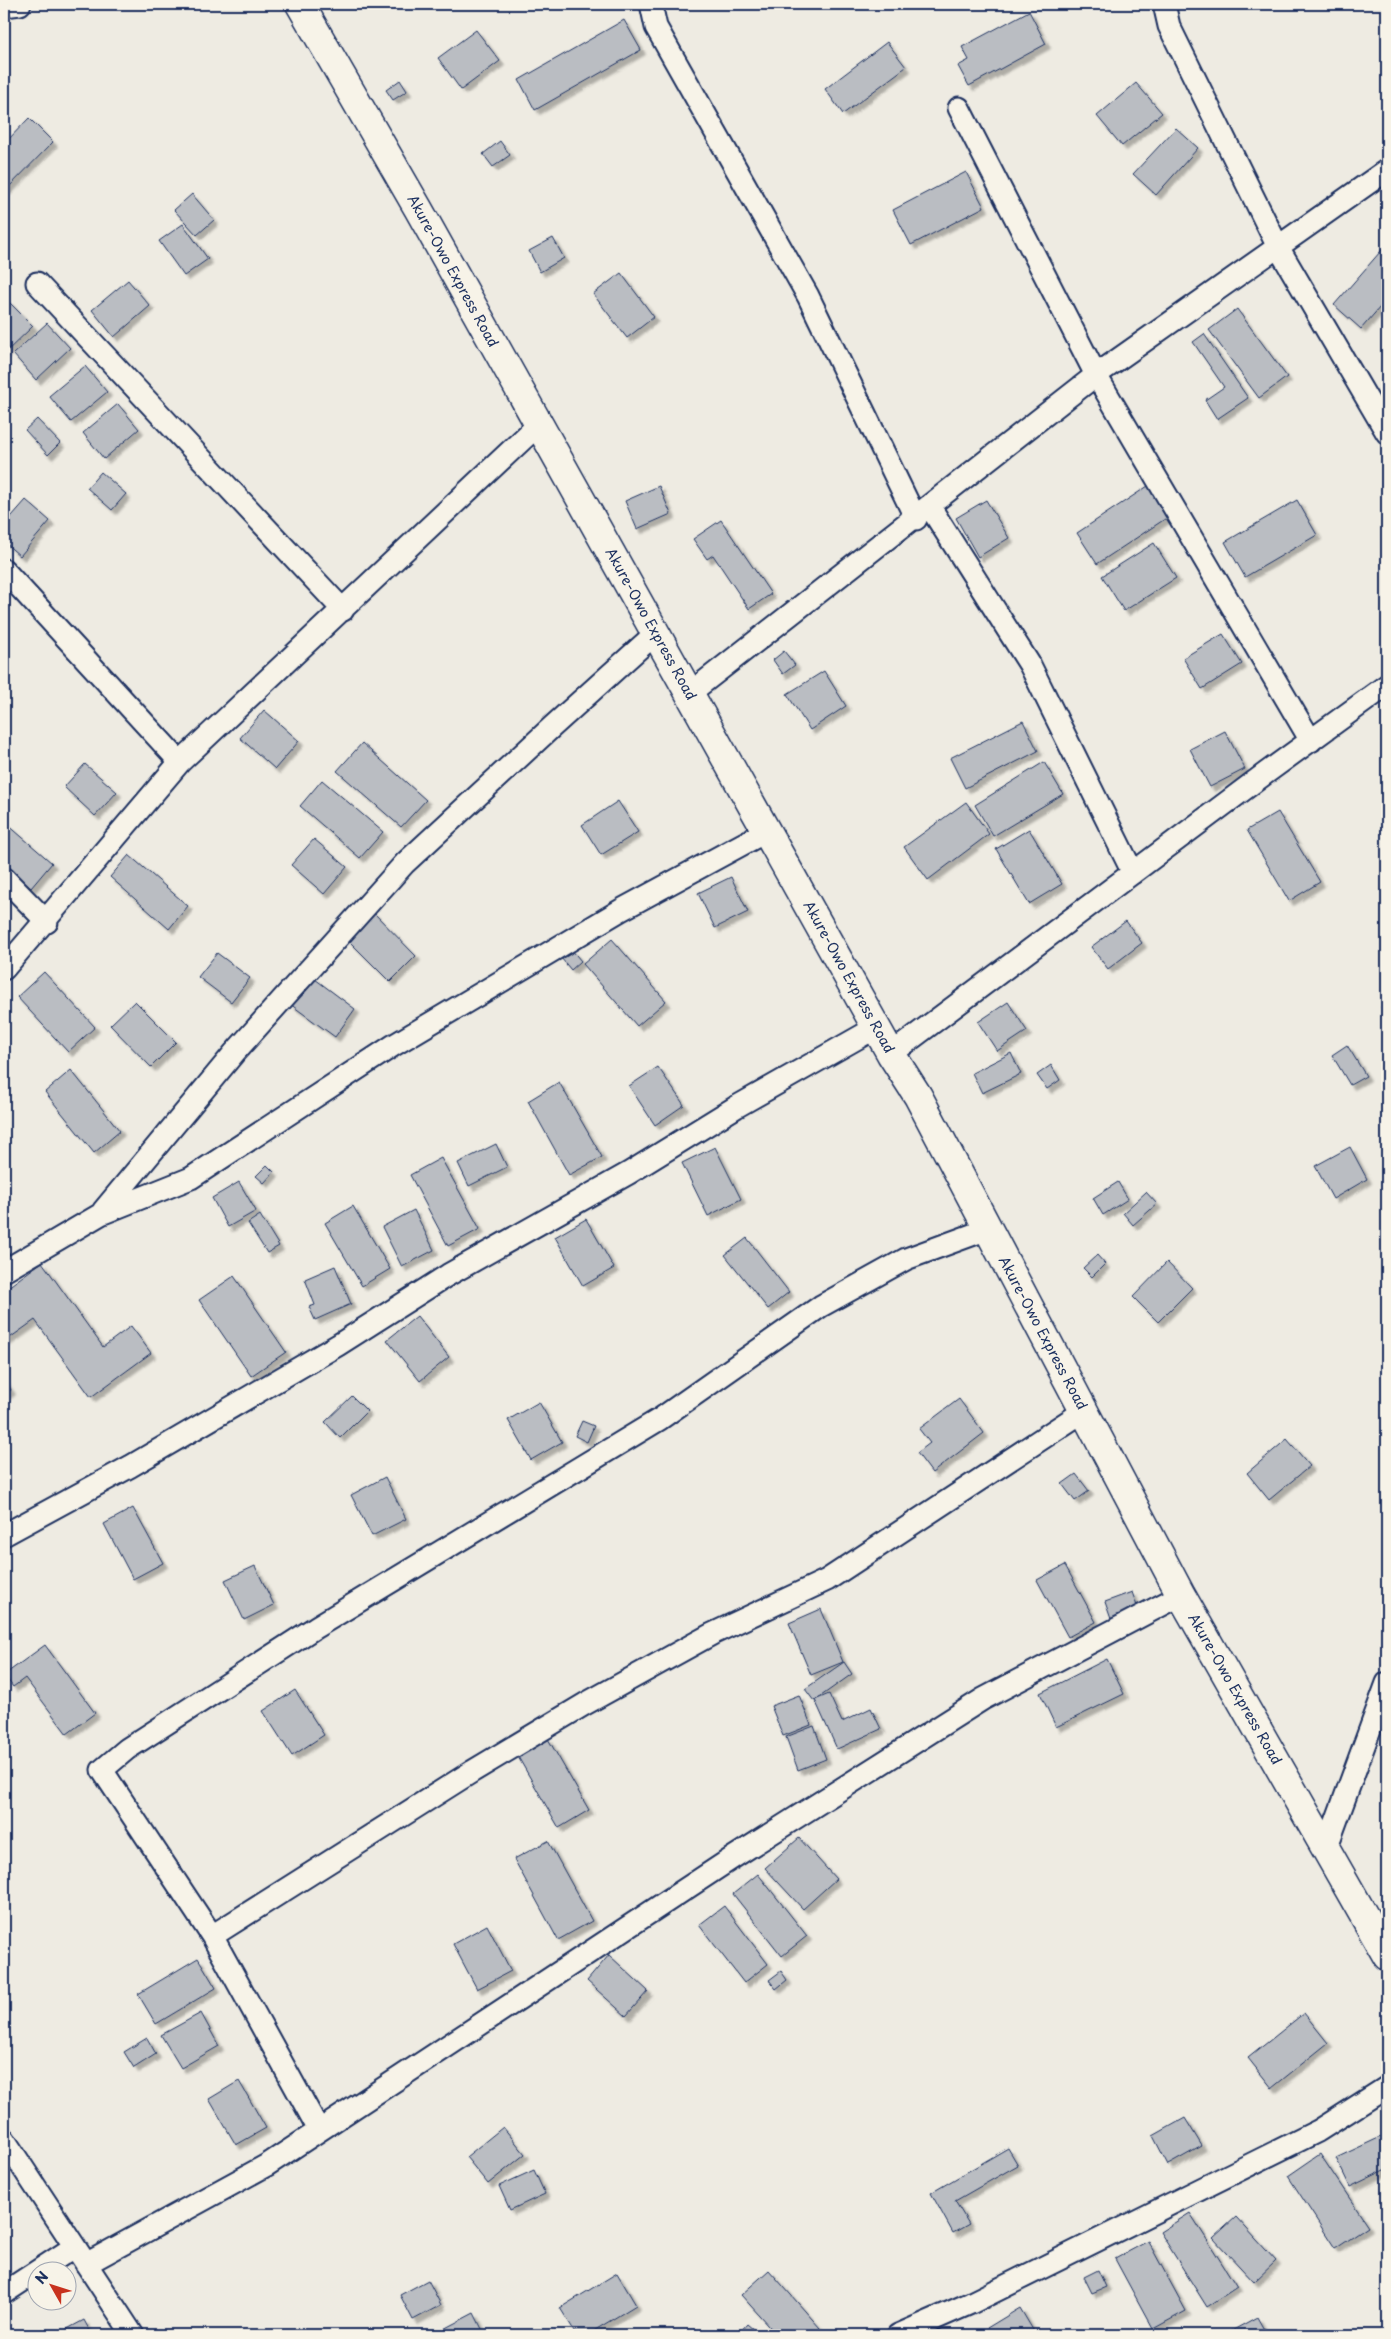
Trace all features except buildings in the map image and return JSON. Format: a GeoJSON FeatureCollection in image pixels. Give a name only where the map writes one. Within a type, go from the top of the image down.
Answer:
{"type":"FeatureCollection","features":[{"type":"Feature","properties":{"kind":"highway","name":"Akure-Owo Express Road"},"geometry":{"type":"LineString","coordinates":[[300,4],[539,424],[876,1028],[918,1096],[1181,1595],[1387,1956]]}},
{"type":"Feature","properties":{"kind":"street"},"geometry":{"type":"LineString","coordinates":[[4,6],[20,4]]}},
{"type":"Feature","properties":{"kind":"street"},"geometry":{"type":"LineString","coordinates":[[651,4],[656,27],[808,296],[923,513],[1030,665],[1133,873]]}},
{"type":"Feature","properties":{"kind":"street"},"geometry":{"type":"LineString","coordinates":[[1164,4],[1169,26],[1278,247],[1387,433]]}},
{"type":"Feature","properties":{"kind":"street"},"geometry":{"type":"LineString","coordinates":[[959,108],[1096,375],[1311,740]]}},
{"type":"Feature","properties":{"kind":"street"},"geometry":{"type":"LineString","coordinates":[[690,693],[798,607],[923,513],[1096,375],[1387,170]]}},
{"type":"Feature","properties":{"kind":"street"},"geometry":{"type":"LineString","coordinates":[[37,283],[342,610]]}},
{"type":"Feature","properties":{"kind":"street"},"geometry":{"type":"LineString","coordinates":[[4,969],[46,922],[180,762],[539,424]]}},
{"type":"Feature","properties":{"kind":"street"},"geometry":{"type":"LineString","coordinates":[[4,570],[180,762]]}},
{"type":"Feature","properties":{"kind":"street"},"geometry":{"type":"LineString","coordinates":[[101,1214],[235,1052],[405,863],[656,633]]}},
{"type":"Feature","properties":{"kind":"street"},"geometry":{"type":"LineString","coordinates":[[891,1054],[1387,685]]}},
{"type":"Feature","properties":{"kind":"street"},"geometry":{"type":"LineString","coordinates":[[4,1271],[101,1214],[192,1178],[394,1045],[621,910],[767,831]]}},
{"type":"Feature","properties":{"kind":"street"},"geometry":{"type":"LineString","coordinates":[[4,878],[46,922]]}},
{"type":"Feature","properties":{"kind":"street"},"geometry":{"type":"LineString","coordinates":[[4,1535],[132,1466],[338,1345],[448,1276],[629,1172],[736,1107],[876,1028]]}},
{"type":"Feature","properties":{"kind":"street"},"geometry":{"type":"LineString","coordinates":[[320,2130],[212,1936],[102,1770],[127,1749],[316,1627],[660,1418],[821,1306],[906,1259],[988,1229]]}},
{"type":"Feature","properties":{"kind":"street"},"geometry":{"type":"LineString","coordinates":[[212,1936],[473,1771],[585,1704],[712,1634],[827,1580],[1084,1411]]}},
{"type":"Feature","properties":{"kind":"street"},"geometry":{"type":"LineString","coordinates":[[4,2293],[267,2165],[734,1857],[983,1699],[1181,1595]]}},
{"type":"Feature","properties":{"kind":"street"},"geometry":{"type":"LineString","coordinates":[[1326,1849],[1387,1683]]}},
{"type":"Feature","properties":{"kind":"street"},"geometry":{"type":"LineString","coordinates":[[898,2335],[979,2299],[1318,2131],[1387,2087]]}},
{"type":"Feature","properties":{"kind":"street"},"geometry":{"type":"LineString","coordinates":[[4,2139],[133,2335]]}}]}
